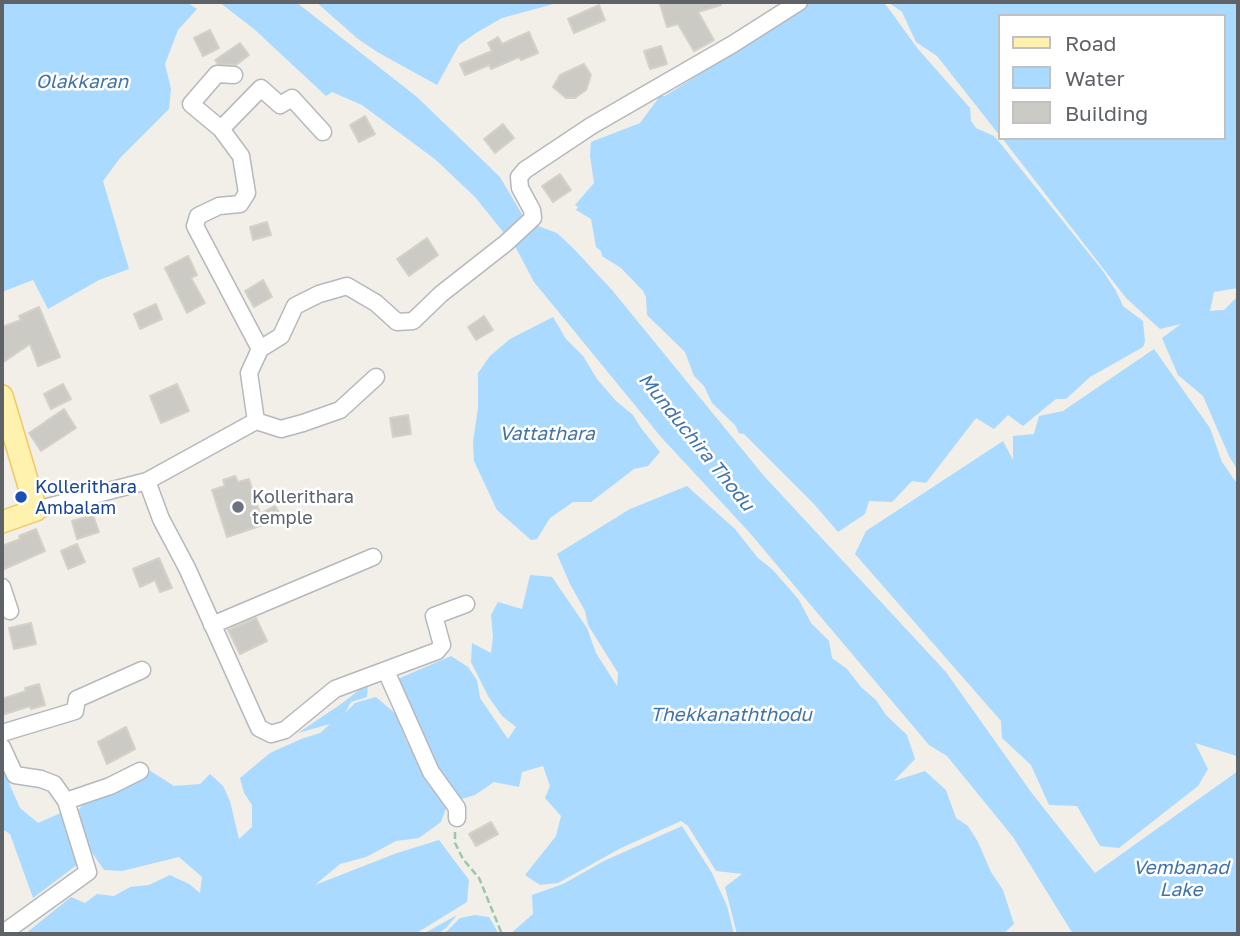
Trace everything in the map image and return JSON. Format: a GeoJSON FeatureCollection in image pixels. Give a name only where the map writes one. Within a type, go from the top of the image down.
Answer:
{"type":"FeatureCollection","features":[{"type":"Feature","properties":{"kind":"main road"},"geometry":{"type":"LineString","coordinates":[[2,396],[36,510],[2,522]]}},
{"type":"Feature","properties":{"kind":"street"},"geometry":{"type":"LineString","coordinates":[[256,421],[249,373],[260,349],[281,336],[295,306],[319,294],[347,286],[376,303],[397,322],[413,321],[533,218],[532,210],[520,188],[519,177],[525,170],[591,126],[733,44],[799,2]]}},
{"type":"Feature","properties":{"kind":"street"},"geometry":{"type":"LineString","coordinates":[[234,75],[216,74],[191,104],[221,129],[241,156],[247,193],[240,204],[219,206],[198,216],[195,226],[260,349]]}},
{"type":"Feature","properties":{"kind":"street"},"geometry":{"type":"LineString","coordinates":[[221,129],[261,88],[280,105],[292,98],[323,132]]}},
{"type":"Feature","properties":{"kind":"street"},"geometry":{"type":"LineString","coordinates":[[36,510],[147,481],[256,421],[281,429],[340,410],[376,377]]}},
{"type":"Feature","properties":{"kind":"street"},"geometry":{"type":"LineString","coordinates":[[147,481],[161,519],[187,568],[259,728],[271,734],[285,730],[335,690],[437,650],[442,645],[434,615],[466,604]]}},
{"type":"Feature","properties":{"kind":"street"},"geometry":{"type":"LineString","coordinates":[[212,625],[373,557]]}},
{"type":"Feature","properties":{"kind":"street"},"geometry":{"type":"LineString","coordinates":[[2,587],[10,611]]}},
{"type":"Feature","properties":{"kind":"street"},"geometry":{"type":"LineString","coordinates":[[2,733],[75,711],[77,699],[142,670]]}},
{"type":"Feature","properties":{"kind":"street"},"geometry":{"type":"LineString","coordinates":[[386,671],[427,764],[457,808],[457,818]]}},
{"type":"Feature","properties":{"kind":"street"},"geometry":{"type":"LineString","coordinates":[[2,747],[15,775],[54,784],[66,801],[89,872],[2,934]]}},
{"type":"Feature","properties":{"kind":"street"},"geometry":{"type":"LineString","coordinates":[[66,801],[110,786],[140,771]]}},
{"type":"Feature","properties":{"kind":"path"},"geometry":{"type":"LineString","coordinates":[[457,818],[455,843],[463,859],[478,878],[502,934]]}},
{"type":"Feature","properties":{"kind":"water","name":"Olakkaran"},"geometry":{"type":"Polygon","coordinates":[[[2,2],[187,2],[197,9],[178,30],[165,64],[171,89],[169,109],[120,158],[103,181],[129,269],[99,280],[48,309],[33,280],[2,292],[2,2]]]}},
{"type":"Feature","properties":{"kind":"water","name":"Vembanad Lake"},"geometry":{"type":"Polygon","coordinates":[[[219,2],[296,2],[417,97],[500,177],[523,216],[538,226],[557,233],[574,249],[612,290],[764,476],[946,672],[1031,792],[1095,873],[1238,771],[1238,934],[1073,934],[1013,837],[947,756],[929,745],[749,532],[661,437],[534,282],[516,248],[475,197],[436,160],[362,105],[332,92],[326,96],[254,29],[219,2]]]}},
{"type":"Feature","properties":{"kind":"water"},"geometry":{"type":"Polygon","coordinates":[[[316,2],[561,2],[502,18],[476,33],[459,45],[437,85],[358,39],[316,2]]]}},
{"type":"Feature","properties":{"kind":"water"},"geometry":{"type":"Polygon","coordinates":[[[803,2],[882,2],[886,5],[918,49],[970,108],[971,121],[976,128],[994,136],[1103,271],[1123,306],[1143,321],[1145,342],[1143,347],[1090,377],[1066,399],[1056,399],[1023,426],[1008,415],[994,429],[976,418],[926,483],[912,481],[892,502],[869,501],[865,514],[838,532],[814,504],[744,434],[739,433],[735,425],[712,403],[704,386],[694,376],[685,352],[647,315],[643,291],[621,268],[602,256],[596,247],[591,219],[576,210],[578,207],[575,205],[594,183],[591,142],[640,123],[660,96],[665,96],[726,57],[735,45],[803,2]]]}},
{"type":"Feature","properties":{"kind":"water"},"geometry":{"type":"Polygon","coordinates":[[[888,2],[1238,2],[1238,288],[1214,292],[1210,311],[1224,310],[1238,296],[1238,471],[1203,396],[1178,375],[1162,338],[1181,324],[1160,329],[1126,298],[1004,140],[1226,140],[1226,14],[998,14],[998,133],[937,56],[916,42],[902,12],[888,2]]]}},
{"type":"Feature","properties":{"kind":"water","name":"Vattathara"},"geometry":{"type":"Polygon","coordinates":[[[553,317],[566,339],[583,356],[597,379],[616,401],[633,415],[660,452],[648,466],[634,469],[591,502],[573,502],[550,518],[537,539],[531,540],[497,510],[474,461],[478,373],[490,356],[510,339],[553,317]]]}},
{"type":"Feature","properties":{"kind":"water"},"geometry":{"type":"Polygon","coordinates":[[[1154,349],[1210,428],[1222,462],[1238,485],[1238,754],[1237,756],[1195,743],[1208,769],[1198,786],[1119,848],[1100,846],[1077,806],[1049,805],[1031,765],[1002,738],[1001,721],[855,554],[866,531],[1003,441],[1013,460],[1013,436],[1034,434],[1039,416],[1063,411],[1154,349]]]}},
{"type":"Feature","properties":{"kind":"water","name":"Thekkanaththodu"},"geometry":{"type":"Polygon","coordinates":[[[687,486],[735,529],[758,558],[773,570],[799,600],[811,623],[829,641],[832,658],[847,669],[907,735],[915,759],[894,781],[925,771],[946,790],[956,818],[968,826],[1003,890],[1014,924],[1003,934],[737,934],[725,887],[742,874],[716,871],[688,826],[681,821],[621,848],[558,883],[540,885],[525,875],[556,836],[561,816],[545,798],[550,786],[543,766],[522,772],[519,787],[494,782],[475,795],[448,803],[441,822],[419,838],[396,841],[366,857],[340,864],[315,885],[397,853],[439,840],[469,880],[467,902],[415,934],[25,934],[71,897],[85,903],[97,894],[114,896],[130,887],[149,885],[170,875],[200,893],[202,877],[179,857],[122,871],[104,870],[84,841],[76,814],[87,798],[130,782],[149,770],[174,786],[200,784],[210,774],[223,786],[230,801],[239,839],[252,827],[252,805],[244,793],[240,778],[270,753],[320,733],[330,724],[298,733],[368,683],[367,697],[351,702],[345,713],[355,703],[376,697],[396,714],[407,742],[421,765],[393,681],[451,656],[468,667],[477,680],[480,698],[508,739],[516,727],[502,716],[488,696],[471,662],[472,643],[491,653],[491,615],[498,602],[522,609],[530,575],[552,577],[587,628],[596,653],[617,686],[618,673],[588,625],[585,611],[557,554],[630,509],[687,486]]]}},
{"type":"Feature","properties":{"kind":"water"},"geometry":{"type":"Polygon","coordinates":[[[2,767],[20,808],[38,823],[63,812],[78,864],[33,898],[10,834],[2,829],[2,767]]]}},
{"type":"Feature","properties":{"kind":"water"},"geometry":{"type":"Polygon","coordinates":[[[682,826],[712,873],[727,906],[734,934],[510,934],[533,914],[532,895],[563,884],[604,861],[682,826]]]}},
{"type":"Feature","properties":{"kind":"water"},"geometry":{"type":"Polygon","coordinates":[[[457,915],[446,928],[438,934],[423,934],[457,915]]]}},
{"type":"Feature","properties":{"kind":"water"},"geometry":{"type":"Polygon","coordinates":[[[475,915],[489,917],[499,934],[438,934],[447,931],[460,918],[475,915]]]}},
{"type":"Feature","properties":{"kind":"building"},"geometry":{"type":"Polygon","coordinates":[[[720,2],[721,5],[698,12],[714,40],[694,51],[678,24],[667,27],[660,4],[720,2]]]}},
{"type":"Feature","properties":{"kind":"building"},"geometry":{"type":"Polygon","coordinates":[[[599,5],[605,20],[574,33],[568,19],[599,5]]]}},
{"type":"Feature","properties":{"kind":"building"},"geometry":{"type":"Polygon","coordinates":[[[210,30],[219,48],[203,56],[194,38],[210,30]]]}},
{"type":"Feature","properties":{"kind":"building"},"geometry":{"type":"Polygon","coordinates":[[[529,32],[538,53],[521,60],[519,57],[491,69],[489,65],[465,75],[460,64],[492,51],[488,43],[498,37],[502,44],[529,32]]]}},
{"type":"Feature","properties":{"kind":"building"},"geometry":{"type":"Polygon","coordinates":[[[240,43],[249,55],[236,65],[218,64],[215,60],[240,43]]]}},
{"type":"Feature","properties":{"kind":"building"},"geometry":{"type":"Polygon","coordinates":[[[661,46],[667,64],[650,69],[644,51],[661,46]]]}},
{"type":"Feature","properties":{"kind":"building"},"geometry":{"type":"Polygon","coordinates":[[[584,64],[591,75],[586,90],[575,98],[566,98],[553,87],[560,75],[584,64]]]}},
{"type":"Feature","properties":{"kind":"building"},"geometry":{"type":"Polygon","coordinates":[[[365,116],[375,134],[359,142],[350,125],[365,116]]]}},
{"type":"Feature","properties":{"kind":"building"},"geometry":{"type":"Polygon","coordinates":[[[503,124],[514,138],[495,153],[484,139],[503,124]]]}},
{"type":"Feature","properties":{"kind":"building"},"geometry":{"type":"Polygon","coordinates":[[[560,174],[571,190],[553,202],[542,186],[560,174]]]}},
{"type":"Feature","properties":{"kind":"building"},"geometry":{"type":"Polygon","coordinates":[[[267,222],[271,235],[253,240],[250,227],[267,222]]]}},
{"type":"Feature","properties":{"kind":"building"},"geometry":{"type":"Polygon","coordinates":[[[427,238],[438,255],[409,276],[397,259],[427,238]]]}},
{"type":"Feature","properties":{"kind":"building"},"geometry":{"type":"Polygon","coordinates":[[[188,256],[197,275],[191,278],[205,303],[187,313],[165,268],[188,256]]]}},
{"type":"Feature","properties":{"kind":"building"},"geometry":{"type":"Polygon","coordinates":[[[263,280],[272,297],[254,307],[245,291],[263,280]]]}},
{"type":"Feature","properties":{"kind":"building"},"geometry":{"type":"Polygon","coordinates":[[[156,304],[162,319],[140,329],[134,314],[156,304]]]}},
{"type":"Feature","properties":{"kind":"building"},"geometry":{"type":"Polygon","coordinates":[[[39,307],[60,357],[38,366],[30,344],[2,363],[2,327],[21,320],[19,316],[39,307]]]}},
{"type":"Feature","properties":{"kind":"building"},"geometry":{"type":"Polygon","coordinates":[[[484,316],[493,330],[476,340],[468,327],[484,316]]]}},
{"type":"Feature","properties":{"kind":"building"},"geometry":{"type":"Polygon","coordinates":[[[63,384],[71,399],[51,409],[44,394],[63,384]]]}},
{"type":"Feature","properties":{"kind":"building"},"geometry":{"type":"Polygon","coordinates":[[[177,384],[189,411],[161,423],[150,396],[177,384]]]}},
{"type":"Feature","properties":{"kind":"building"},"geometry":{"type":"Polygon","coordinates":[[[64,409],[76,428],[41,451],[29,433],[64,409]]]}},
{"type":"Feature","properties":{"kind":"building"},"geometry":{"type":"Polygon","coordinates":[[[408,415],[411,434],[393,437],[390,418],[408,415]]]}},
{"type":"Feature","properties":{"kind":"building","name":"Kollerithara temple"},"geometry":{"type":"Polygon","coordinates":[[[235,476],[238,482],[249,479],[260,514],[275,506],[283,519],[271,526],[269,523],[227,537],[212,490],[225,486],[223,480],[235,476]]]}},
{"type":"Feature","properties":{"kind":"building"},"geometry":{"type":"Polygon","coordinates":[[[93,515],[99,532],[77,539],[72,521],[93,515]]]}},
{"type":"Feature","properties":{"kind":"building"},"geometry":{"type":"Polygon","coordinates":[[[36,529],[45,551],[2,570],[2,546],[36,529]]]}},
{"type":"Feature","properties":{"kind":"building"},"geometry":{"type":"Polygon","coordinates":[[[77,544],[85,562],[68,569],[61,551],[77,544]]]}},
{"type":"Feature","properties":{"kind":"building"},"geometry":{"type":"Polygon","coordinates":[[[159,558],[172,588],[160,592],[155,580],[140,587],[133,569],[159,558]]]}},
{"type":"Feature","properties":{"kind":"building"},"geometry":{"type":"Polygon","coordinates":[[[256,618],[267,641],[240,654],[228,630],[256,618]]]}},
{"type":"Feature","properties":{"kind":"building"},"geometry":{"type":"Polygon","coordinates":[[[31,623],[36,644],[14,649],[9,628],[31,623]]]}},
{"type":"Feature","properties":{"kind":"building"},"geometry":{"type":"Polygon","coordinates":[[[39,684],[45,705],[31,709],[30,706],[2,715],[2,699],[39,684]]]}},
{"type":"Feature","properties":{"kind":"building"},"geometry":{"type":"Polygon","coordinates":[[[126,727],[135,749],[107,764],[98,742],[126,727]]]}},
{"type":"Feature","properties":{"kind":"building"},"geometry":{"type":"Polygon","coordinates":[[[491,822],[498,834],[476,846],[469,834],[491,822]]]}},
{"type":"Feature","properties":{"kind":"place","name":"Kollerithara Ambalam"},"geometry":{"type":"Point","coordinates":[21,497]}},
{"type":"Feature","properties":{"kind":"place","name":"Kollerithara temple"},"geometry":{"type":"Point","coordinates":[238,507]}},
{"type":"Feature","properties":{"kind":"water label","name":"Munduchira Thodu"},"geometry":{"type":"Point","coordinates":[696,442]}}]}
